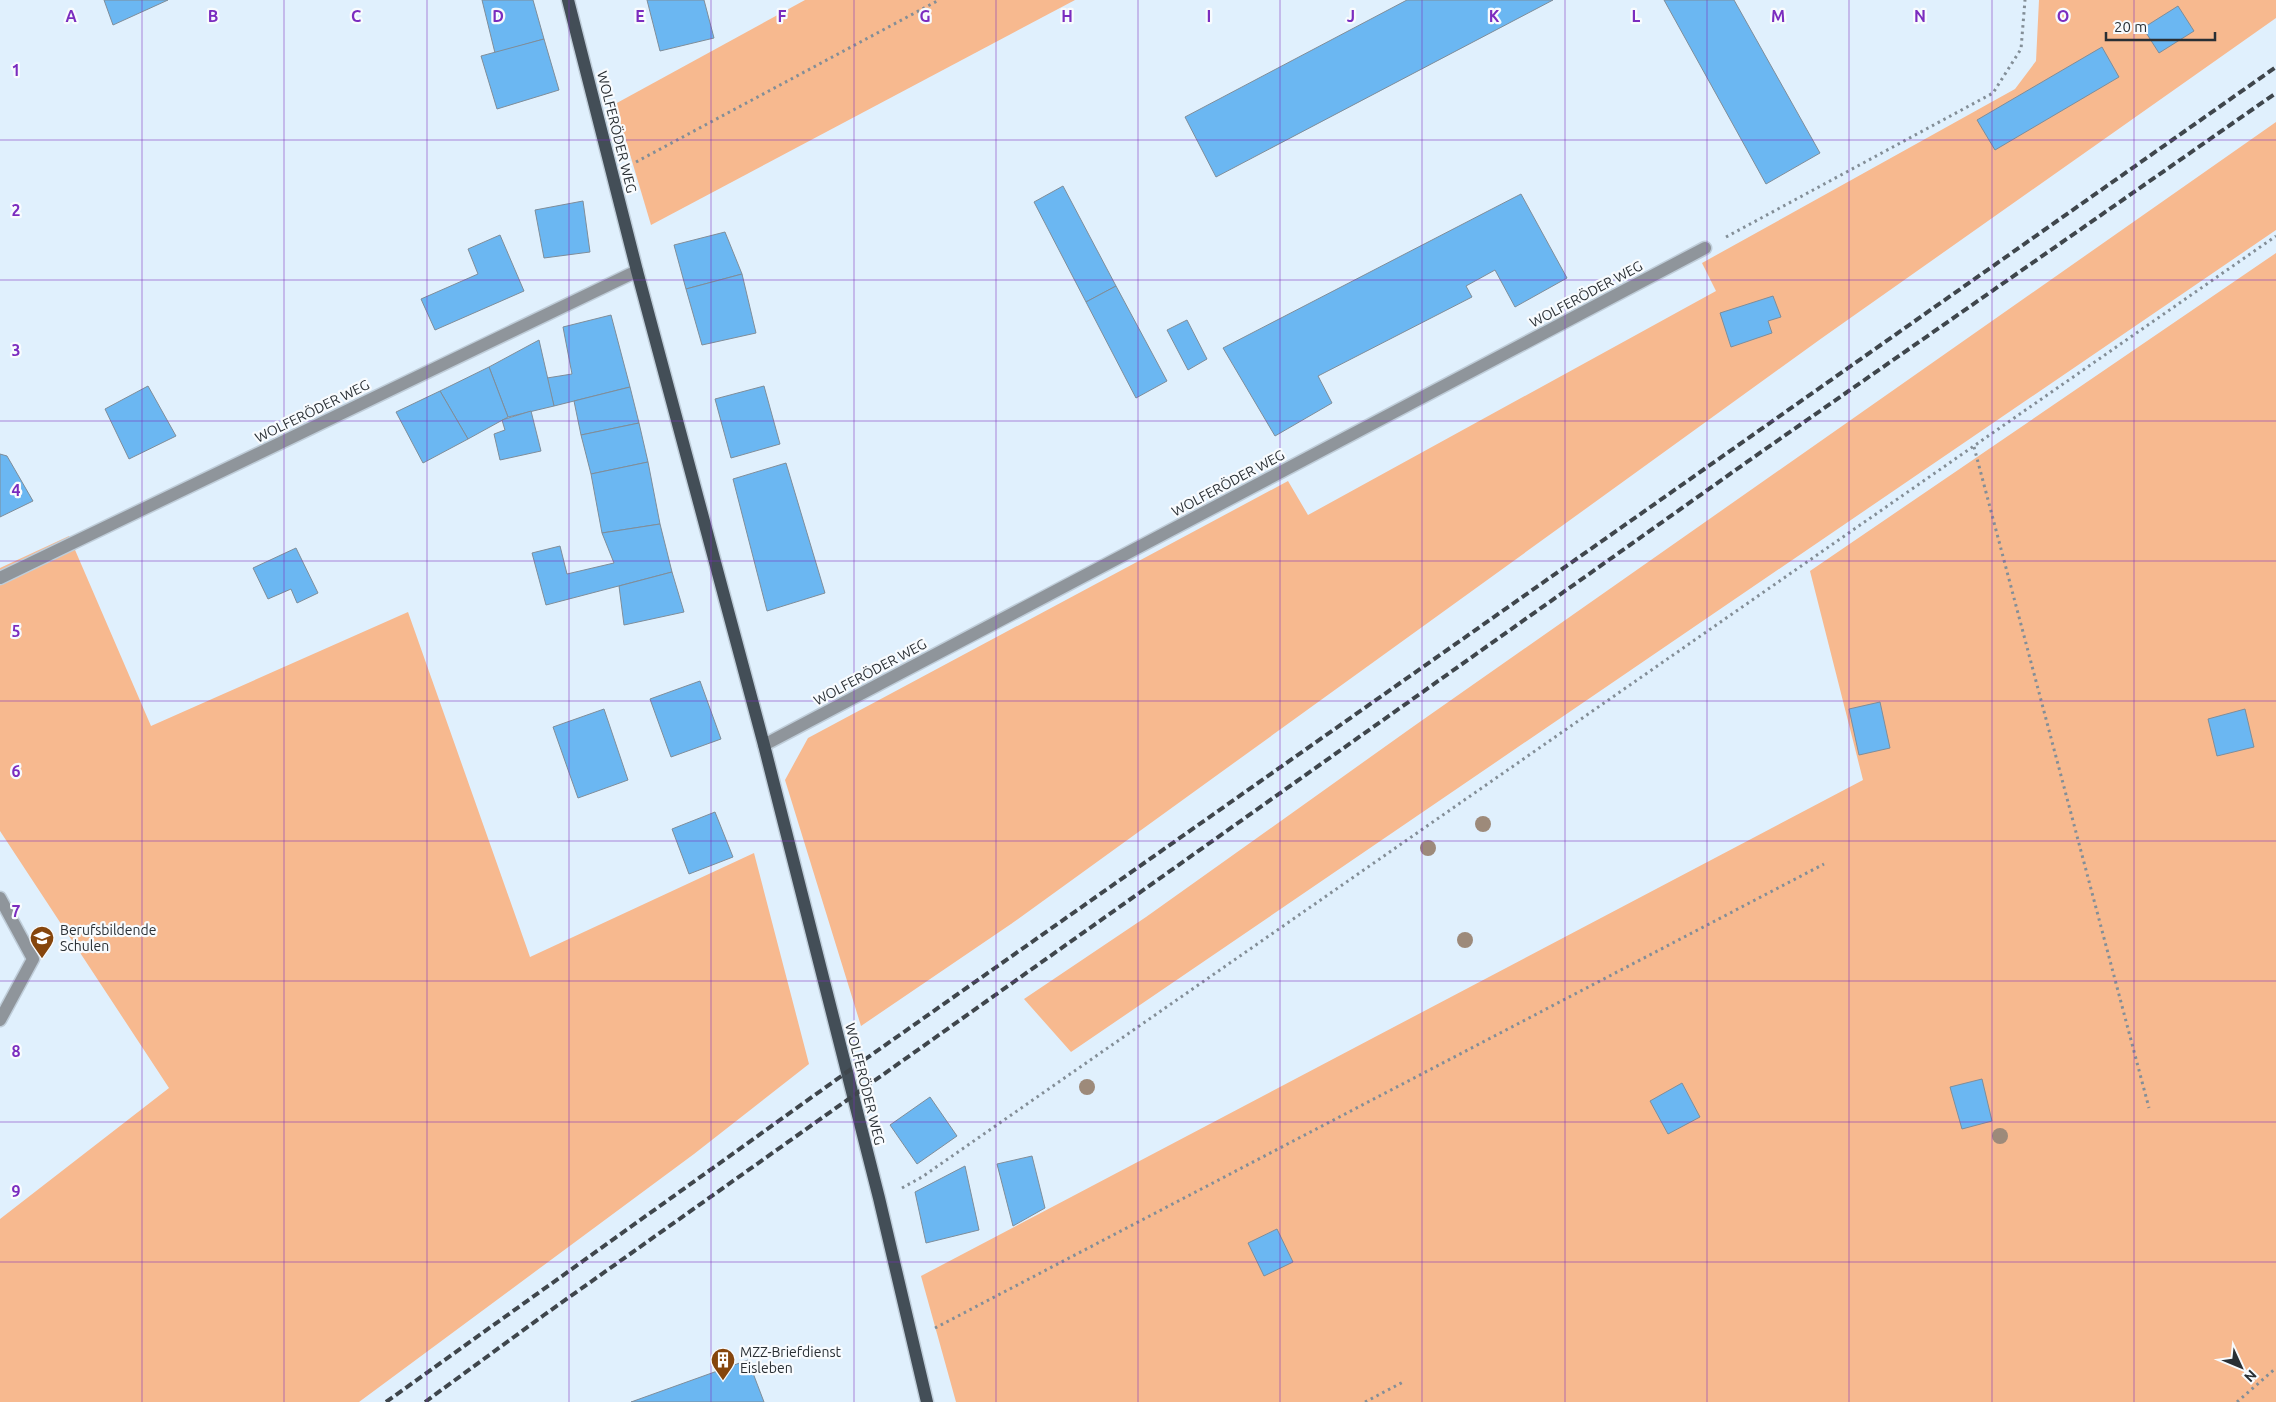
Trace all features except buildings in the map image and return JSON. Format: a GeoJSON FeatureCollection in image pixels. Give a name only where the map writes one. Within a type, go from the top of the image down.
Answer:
{"type":"FeatureCollection","features":[{"type":"Feature","properties":{"kind":"main road","name":"WOLFERÖDER WEG"},"geometry":{"type":"LineString","coordinates":[[568,0],[637,271],[764,745],[879,1198],[927,1402]]}},
{"type":"Feature","properties":{"kind":"street","name":"WOLFERÖDER WEG"},"geometry":{"type":"LineString","coordinates":[[764,745],[1705,248]]}},
{"type":"Feature","properties":{"kind":"street","name":"WOLFERÖDER WEG"},"geometry":{"type":"LineString","coordinates":[[0,578],[637,271]]}},
{"type":"Feature","properties":{"kind":"street"},"geometry":{"type":"LineString","coordinates":[[0,898],[33,959],[0,1020]]}},
{"type":"Feature","properties":{"kind":"path"},"geometry":{"type":"LineString","coordinates":[[613,175],[940,0]]}},
{"type":"Feature","properties":{"kind":"path"},"geometry":{"type":"LineString","coordinates":[[1705,248],[1993,93],[2021,49],[2025,0]]}},
{"type":"Feature","properties":{"kind":"path"},"geometry":{"type":"LineString","coordinates":[[879,1198],[896,1191],[922,1176],[2276,236]]}},
{"type":"Feature","properties":{"kind":"path"},"geometry":{"type":"LineString","coordinates":[[1974,447],[2149,1108]]}},
{"type":"Feature","properties":{"kind":"path"},"geometry":{"type":"LineString","coordinates":[[911,1340],[1824,864]]}},
{"type":"Feature","properties":{"kind":"path"},"geometry":{"type":"LineString","coordinates":[[2237,1402],[2276,1368]]}},
{"type":"Feature","properties":{"kind":"path"},"geometry":{"type":"LineString","coordinates":[[1365,1402],[1405,1381]]}},
{"type":"Feature","properties":{"kind":"shaded area"},"geometry":{"type":"Polygon","coordinates":[[[805,0],[1075,0],[651,225],[615,104],[805,0]]]}},
{"type":"Feature","properties":{"kind":"shaded area"},"geometry":{"type":"Polygon","coordinates":[[[2039,0],[2276,0],[2276,18],[1822,338],[1011,924],[861,1026],[785,780],[808,738],[1288,481],[1308,515],[1716,291],[1702,263],[2015,89],[2036,61],[2039,0]]]}},
{"type":"Feature","properties":{"kind":"shaded area"},"geometry":{"type":"Polygon","coordinates":[[[2276,122],[2276,230],[1071,1052],[1024,999],[1146,917],[1414,726],[2276,122]]]}},
{"type":"Feature","properties":{"kind":"shaded area"},"geometry":{"type":"Polygon","coordinates":[[[2276,253],[2276,1402],[956,1402],[921,1276],[1863,780],[1810,571],[2276,253]]]}},
{"type":"Feature","properties":{"kind":"shaded area"},"geometry":{"type":"Polygon","coordinates":[[[69,536],[151,726],[408,612],[530,957],[754,853],[809,1064],[694,1154],[359,1402],[0,1402],[0,1219],[169,1088],[0,831],[0,568],[69,536]]]}},
{"type":"Feature","properties":{"kind":"railway"},"geometry":{"type":"LineString","coordinates":[[386,1402],[847,1072],[2276,67]]}},
{"type":"Feature","properties":{"kind":"railway"},"geometry":{"type":"LineString","coordinates":[[425,1402],[544,1315],[1754,457],[2276,93]]}},
{"type":"Feature","properties":{"kind":"place","name":"Berufsbildende Schulen"},"geometry":{"type":"Point","coordinates":[42,959]}},
{"type":"Feature","properties":{"kind":"place","name":"MZZ-Briefdienst Eisleben"},"geometry":{"type":"Point","coordinates":[723,1381]}}]}
